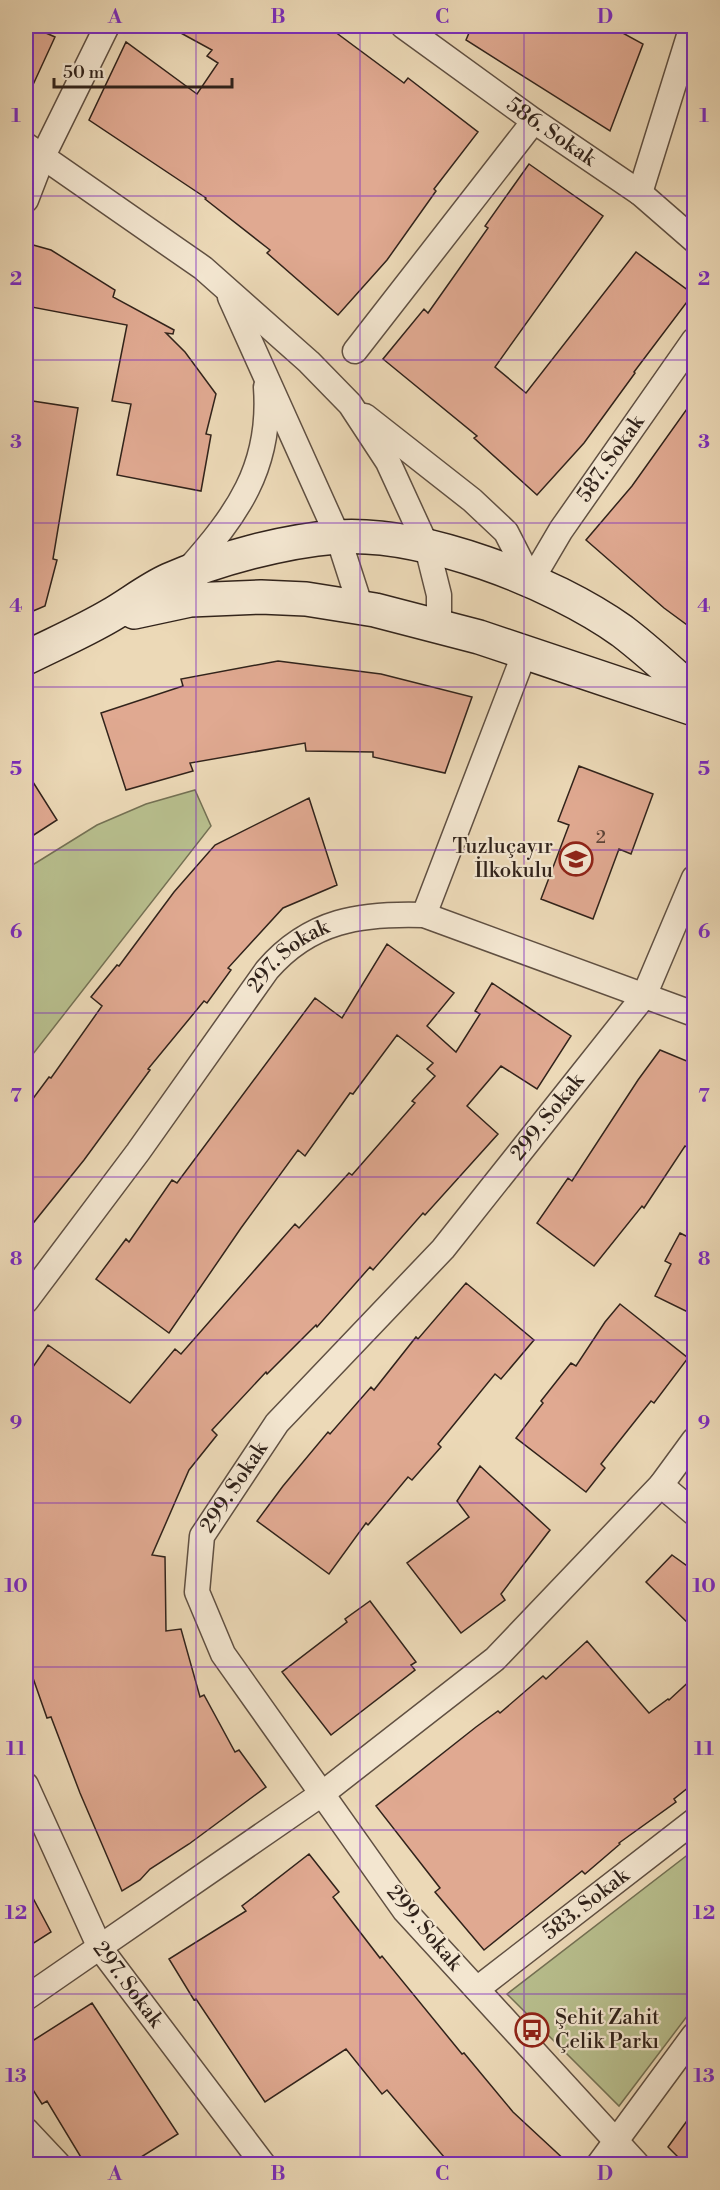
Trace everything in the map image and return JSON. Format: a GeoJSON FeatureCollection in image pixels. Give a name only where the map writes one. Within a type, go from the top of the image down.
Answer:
{"type":"FeatureCollection","features":[{"type":"Feature","properties":{"kind":"main road"},"geometry":{"type":"LineString","coordinates":[[26,658],[108,617],[168,580],[225,560],[268,549],[338,537],[383,539],[427,547],[483,562],[531,581],[573,602],[621,631],[694,693]]}},
{"type":"Feature","properties":{"kind":"main road"},"geometry":{"type":"LineString","coordinates":[[108,617],[190,600],[261,597],[306,599],[398,614],[525,652],[694,709]]}},
{"type":"Feature","properties":{"kind":"street"},"geometry":{"type":"LineString","coordinates":[[26,200],[34,151],[107,26]]}},
{"type":"Feature","properties":{"kind":"street","name":"586. Sokak"},"geometry":{"type":"LineString","coordinates":[[403,26],[432,35],[534,120],[640,193],[694,240]]}},
{"type":"Feature","properties":{"kind":"street"},"geometry":{"type":"LineString","coordinates":[[640,193],[692,26]]}},
{"type":"Feature","properties":{"kind":"street"},"geometry":{"type":"LineString","coordinates":[[355,351],[534,120]]}},
{"type":"Feature","properties":{"kind":"street"},"geometry":{"type":"LineString","coordinates":[[34,151],[203,268],[309,362],[350,404],[472,500],[506,532],[531,581]]}},
{"type":"Feature","properties":{"kind":"street"},"geometry":{"type":"LineString","coordinates":[[227,289],[338,537],[361,608]]}},
{"type":"Feature","properties":{"kind":"street","name":"587. Sokak"},"geometry":{"type":"LineString","coordinates":[[531,581],[561,530],[694,340]]}},
{"type":"Feature","properties":{"kind":"street"},"geometry":{"type":"LineString","coordinates":[[183,575],[218,536],[248,488],[264,445],[268,411],[265,373]]}},
{"type":"Feature","properties":{"kind":"street"},"geometry":{"type":"LineString","coordinates":[[350,404],[388,462],[427,547],[439,595],[439,626]]}},
{"type":"Feature","properties":{"kind":"street"},"geometry":{"type":"LineString","coordinates":[[424,915],[525,652]]}},
{"type":"Feature","properties":{"kind":"street","name":"299. Sokak"},"geometry":{"type":"LineString","coordinates":[[637,2164],[405,1911],[224,1654],[197,1592],[202,1536],[277,1423],[443,1249],[644,996],[694,878]]}},
{"type":"Feature","properties":{"kind":"street","name":"297. Sokak"},"geometry":{"type":"LineString","coordinates":[[26,1301],[138,1152],[267,970],[278,957],[306,936],[332,923],[370,916],[424,915],[694,1014]]}},
{"type":"Feature","properties":{"kind":"street"},"geometry":{"type":"LineString","coordinates":[[26,1998],[323,1793],[495,1659],[661,1485],[694,1440]]}},
{"type":"Feature","properties":{"kind":"street"},"geometry":{"type":"LineString","coordinates":[[661,1485],[694,1513]]}},
{"type":"Feature","properties":{"kind":"street","name":"297. Sokak"},"geometry":{"type":"LineString","coordinates":[[26,1785],[100,1948],[263,2164]]}},
{"type":"Feature","properties":{"kind":"street","name":"583. Sokak"},"geometry":{"type":"LineString","coordinates":[[477,1989],[694,1821]]}},
{"type":"Feature","properties":{"kind":"street"},"geometry":{"type":"LineString","coordinates":[[598,2164],[694,2035]]}},
{"type":"Feature","properties":{"kind":"street"},"geometry":{"type":"LineString","coordinates":[[26,2130],[58,2164]]}},
{"type":"Feature","properties":{"kind":"green space"},"geometry":{"type":"Polygon","coordinates":[[[195,790],[211,826],[33,1054],[26,1048],[26,869],[97,825],[146,804],[195,790]]]}},
{"type":"Feature","properties":{"kind":"green space"},"geometry":{"type":"Polygon","coordinates":[[[694,1850],[694,2007],[619,2106],[507,1994],[694,1850]]]}},
{"type":"Feature","properties":{"kind":"building"},"geometry":{"type":"Polygon","coordinates":[[[26,26],[55,37],[26,100],[26,26]]]}},
{"type":"Feature","properties":{"kind":"building"},"geometry":{"type":"Polygon","coordinates":[[[168,26],[327,26],[404,83],[408,78],[478,132],[434,189],[436,191],[387,260],[338,315],[267,253],[270,250],[206,198],[89,120],[126,42],[197,94],[218,63],[207,56],[212,50],[168,26]]]}},
{"type":"Feature","properties":{"kind":"building"},"geometry":{"type":"Polygon","coordinates":[[[472,26],[610,26],[643,44],[610,131],[466,40],[472,26]]]}},
{"type":"Feature","properties":{"kind":"building"},"geometry":{"type":"Polygon","coordinates":[[[529,164],[603,216],[495,367],[526,393],[636,252],[693,294],[584,443],[537,495],[474,438],[477,436],[383,359],[424,309],[428,313],[488,228],[485,226],[529,164]]]}},
{"type":"Feature","properties":{"kind":"building"},"geometry":{"type":"Polygon","coordinates":[[[26,243],[51,250],[115,290],[113,297],[174,330],[173,334],[166,333],[185,352],[216,394],[206,434],[211,435],[201,491],[117,475],[131,404],[112,401],[127,325],[26,306],[26,243]]]}},
{"type":"Feature","properties":{"kind":"building"},"geometry":{"type":"Polygon","coordinates":[[[694,399],[694,630],[664,608],[586,540],[632,486],[694,399]]]}},
{"type":"Feature","properties":{"kind":"building"},"geometry":{"type":"Polygon","coordinates":[[[26,400],[78,408],[53,559],[57,560],[45,606],[26,614],[26,400]]]}},
{"type":"Feature","properties":{"kind":"building"},"geometry":{"type":"Polygon","coordinates":[[[278,661],[381,674],[472,697],[445,773],[373,757],[373,752],[306,751],[305,743],[190,763],[193,771],[126,790],[101,713],[183,686],[181,679],[278,661]]]}},
{"type":"Feature","properties":{"kind":"building"},"geometry":{"type":"Polygon","coordinates":[[[579,766],[653,794],[631,854],[619,849],[593,919],[541,899],[569,825],[558,821],[579,766]]]}},
{"type":"Feature","properties":{"kind":"building"},"geometry":{"type":"Polygon","coordinates":[[[26,771],[57,820],[26,840],[26,771]]]}},
{"type":"Feature","properties":{"kind":"building"},"geometry":{"type":"Polygon","coordinates":[[[309,798],[337,885],[283,908],[228,968],[231,970],[207,1003],[204,1001],[148,1069],[150,1070],[84,1160],[26,1232],[26,1108],[49,1077],[51,1078],[102,1006],[91,997],[117,965],[119,966],[174,892],[215,845],[309,798]]]}},
{"type":"Feature","properties":{"kind":"building"},"geometry":{"type":"Polygon","coordinates":[[[387,944],[454,993],[427,1026],[456,1052],[480,1014],[475,1011],[492,983],[571,1036],[537,1089],[501,1066],[467,1106],[498,1134],[373,1270],[370,1267],[317,1327],[316,1325],[267,1374],[266,1372],[212,1430],[217,1435],[189,1470],[152,1555],[165,1557],[166,1631],[181,1629],[200,1697],[204,1695],[235,1752],[239,1750],[266,1787],[122,1891],[80,1793],[51,1717],[47,1718],[26,1658],[26,1377],[48,1345],[130,1403],[175,1349],[181,1354],[295,1224],[299,1228],[349,1173],[352,1175],[415,1103],[412,1101],[435,1076],[427,1069],[433,1063],[397,1035],[353,1094],[350,1093],[305,1156],[298,1150],[169,1333],[96,1279],[126,1239],[129,1242],[172,1180],[177,1183],[315,998],[342,1018],[387,944]]]}},
{"type":"Feature","properties":{"kind":"building"},"geometry":{"type":"Polygon","coordinates":[[[660,1050],[694,1064],[694,1152],[685,1146],[644,1208],[642,1206],[594,1266],[537,1223],[568,1178],[572,1181],[660,1050]]]}},
{"type":"Feature","properties":{"kind":"building"},"geometry":{"type":"Polygon","coordinates":[[[680,1233],[694,1240],[694,1315],[655,1296],[671,1264],[665,1261],[680,1233]]]}},
{"type":"Feature","properties":{"kind":"building"},"geometry":{"type":"Polygon","coordinates":[[[466,1283],[534,1340],[501,1379],[495,1374],[438,1444],[441,1447],[412,1480],[408,1477],[368,1525],[366,1523],[329,1574],[257,1521],[328,1432],[330,1434],[371,1387],[374,1390],[416,1337],[418,1339],[466,1283]]]}},
{"type":"Feature","properties":{"kind":"building"},"geometry":{"type":"Polygon","coordinates":[[[620,1304],[688,1358],[654,1403],[651,1401],[601,1464],[605,1468],[586,1492],[516,1438],[571,1363],[576,1366],[605,1322],[620,1304]]]}},
{"type":"Feature","properties":{"kind":"building"},"geometry":{"type":"Polygon","coordinates":[[[480,1466],[550,1530],[501,1594],[505,1600],[461,1633],[407,1563],[469,1517],[457,1501],[480,1466]]]}},
{"type":"Feature","properties":{"kind":"building"},"geometry":{"type":"Polygon","coordinates":[[[672,1555],[694,1571],[694,1629],[646,1582],[672,1555]]]}},
{"type":"Feature","properties":{"kind":"building"},"geometry":{"type":"Polygon","coordinates":[[[370,1601],[416,1662],[411,1665],[415,1670],[331,1735],[282,1672],[347,1622],[345,1619],[370,1601]]]}},
{"type":"Feature","properties":{"kind":"building"},"geometry":{"type":"Polygon","coordinates":[[[587,1641],[649,1713],[669,1700],[694,1677],[694,1783],[674,1799],[676,1802],[619,1843],[585,1874],[582,1871],[484,1950],[435,1892],[440,1888],[376,1806],[476,1727],[498,1711],[500,1713],[543,1676],[546,1679],[587,1641]]]}},
{"type":"Feature","properties":{"kind":"building"},"geometry":{"type":"Polygon","coordinates":[[[309,1854],[339,1892],[333,1897],[380,1958],[382,1956],[513,2112],[569,2164],[450,2164],[387,2090],[382,2094],[346,2049],[265,2102],[196,1999],[194,2000],[169,1959],[246,1911],[242,1906],[309,1854]]]}},
{"type":"Feature","properties":{"kind":"building"},"geometry":{"type":"Polygon","coordinates":[[[26,1885],[51,1932],[26,1948],[26,1885]]]}},
{"type":"Feature","properties":{"kind":"building"},"geometry":{"type":"Polygon","coordinates":[[[92,2003],[178,2134],[130,2164],[85,2164],[47,2101],[42,2104],[26,2079],[26,2045],[92,2003]]]}},
{"type":"Feature","properties":{"kind":"building"},"geometry":{"type":"Polygon","coordinates":[[[694,2111],[694,2164],[685,2164],[668,2147],[694,2111]]]}},
{"type":"Feature","properties":{"kind":"place","name":"Tuzluçayır İlkokulu"},"geometry":{"type":"Point","coordinates":[576,859]}},
{"type":"Feature","properties":{"kind":"place","name":"Şehit Zahit Çelik Parkı"},"geometry":{"type":"Point","coordinates":[532,2030]}}]}
